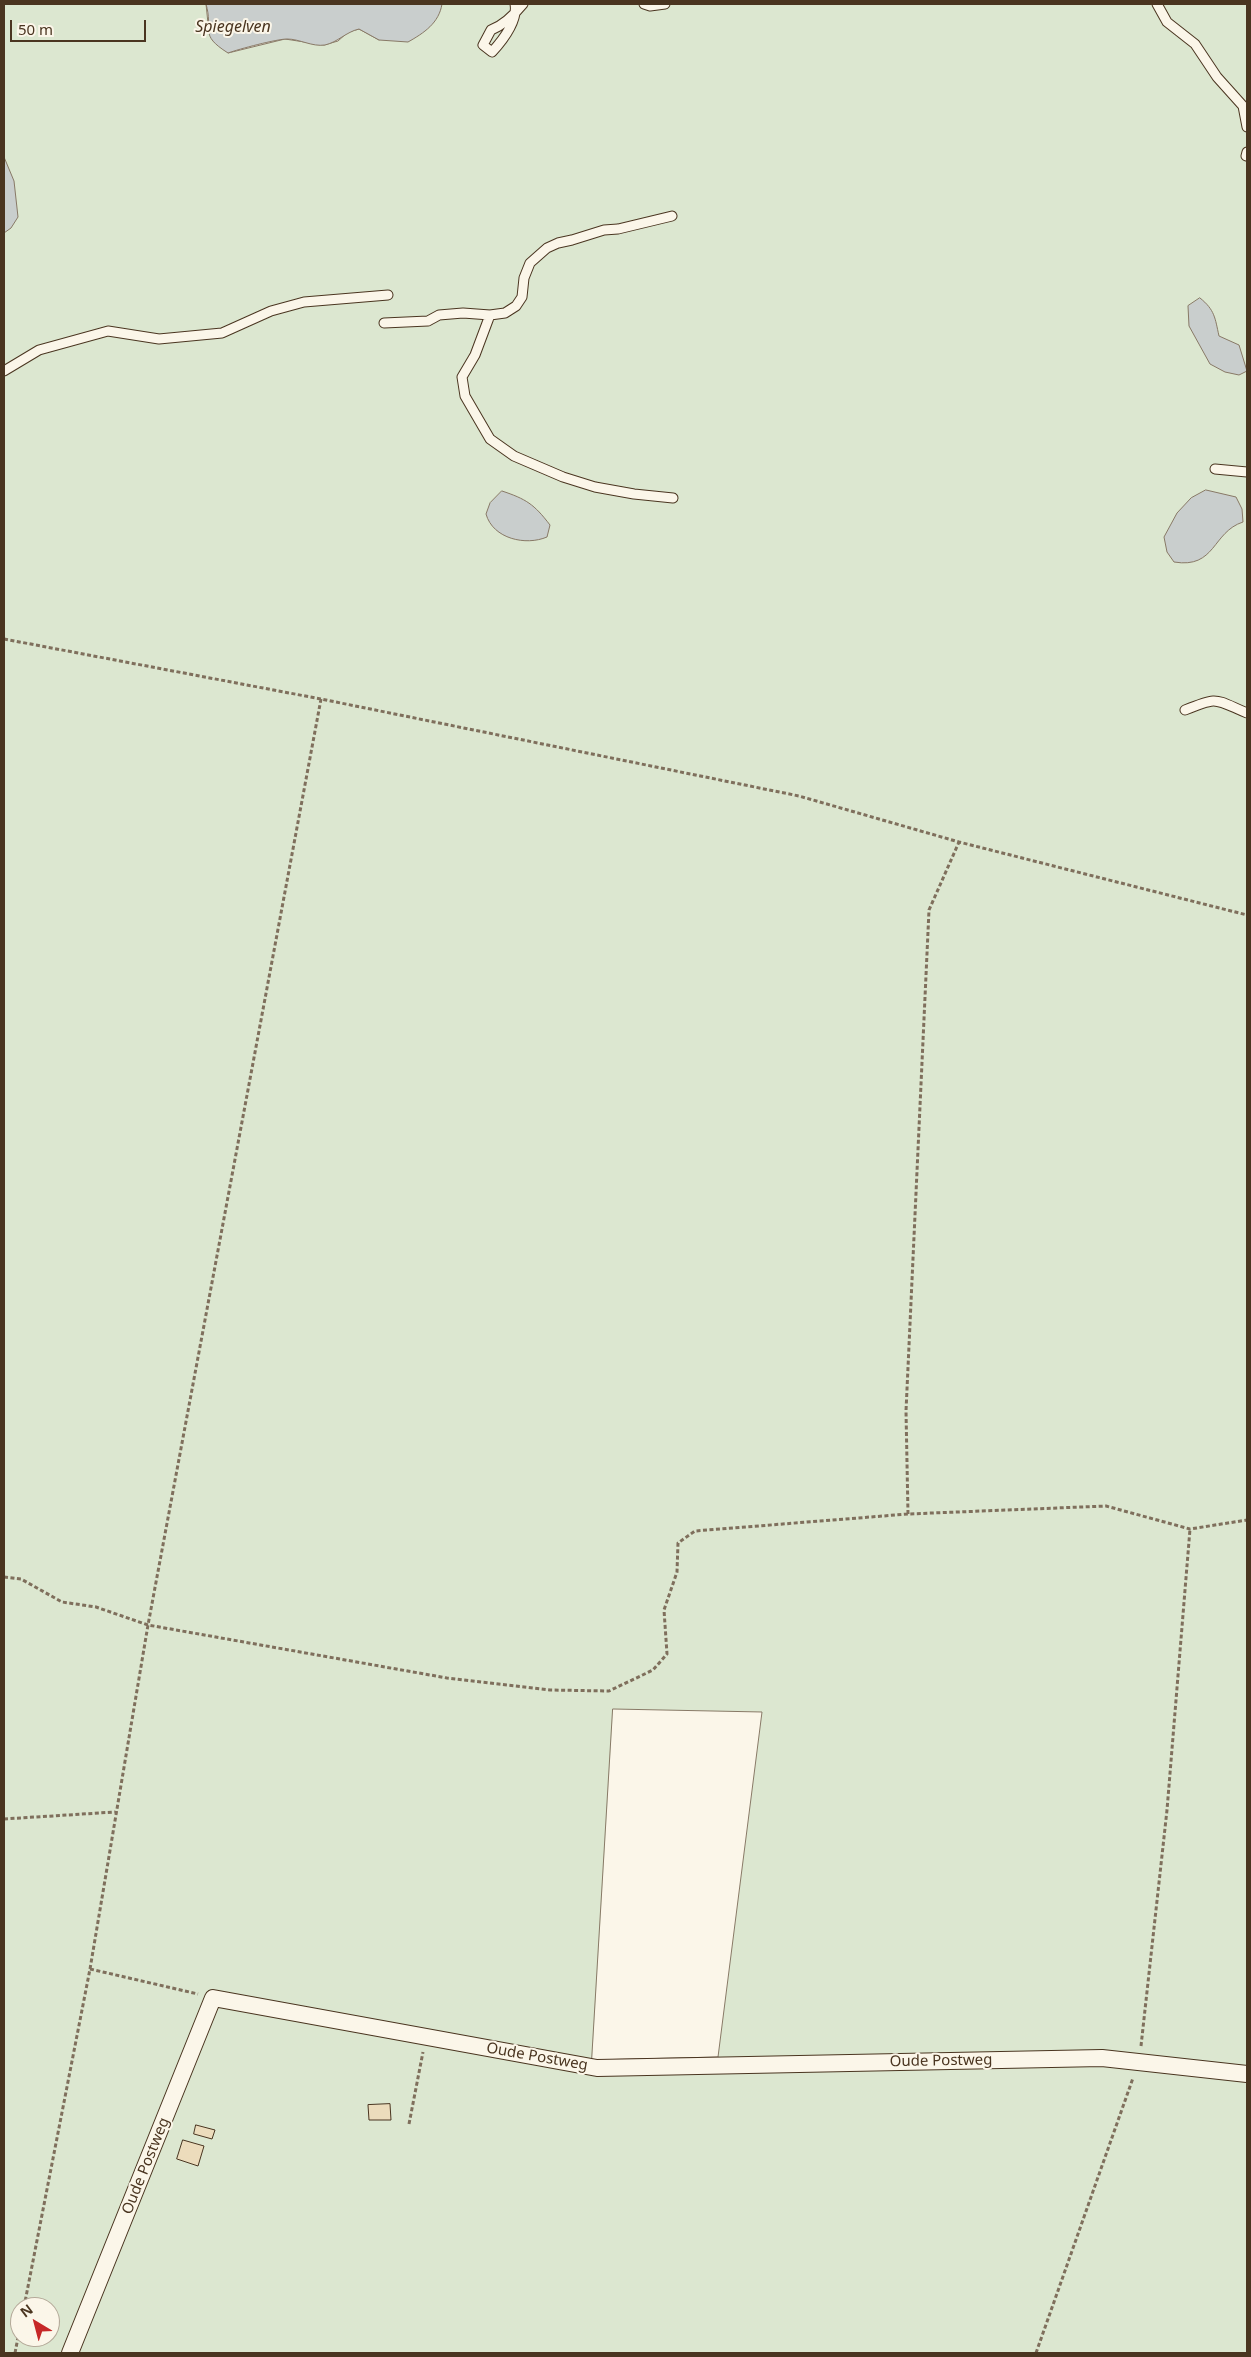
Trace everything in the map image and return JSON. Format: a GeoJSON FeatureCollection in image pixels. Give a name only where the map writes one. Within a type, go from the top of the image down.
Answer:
{"type":"FeatureCollection","features":[{"type":"Feature","properties":{"kind":"street","name":"Oude Postweg"},"geometry":{"type":"LineString","coordinates":[[70,2353],[213,1998],[597,2068],[1102,2058],[1247,2074]]}},
{"type":"Feature","properties":{"kind":"lane"},"geometry":{"type":"LineString","coordinates":[[516,8],[523,4]]}},
{"type":"Feature","properties":{"kind":"lane"},"geometry":{"type":"LineString","coordinates":[[644,4],[650,6],[665,4]]}},
{"type":"Feature","properties":{"kind":"lane"},"geometry":{"type":"LineString","coordinates":[[1157,4],[1167,22],[1195,44],[1217,77],[1243,106],[1247,127]]}},
{"type":"Feature","properties":{"kind":"lane"},"geometry":{"type":"LineString","coordinates":[[384,323],[428,321],[440,315],[463,313],[490,315],[505,313],[516,306],[522,297],[524,278],[530,263],[547,248],[558,242],[572,240],[604,230],[618,229],[672,216]]}},
{"type":"Feature","properties":{"kind":"lane"},"geometry":{"type":"LineString","coordinates":[[4,372],[39,350],[101,332],[108,331],[159,339],[222,333],[270,311],[304,302],[388,295]]}},
{"type":"Feature","properties":{"kind":"lane"},"geometry":{"type":"LineString","coordinates":[[490,315],[475,355],[462,377],[465,396],[490,439],[514,456],[563,477],[595,487],[673,498]]}},
{"type":"Feature","properties":{"kind":"lane"},"geometry":{"type":"LineString","coordinates":[[1215,469],[1247,472]]}},
{"type":"Feature","properties":{"kind":"lane"},"geometry":{"type":"LineString","coordinates":[[1185,710],[1211,699],[1220,700],[1247,712]]}},
{"type":"Feature","properties":{"kind":"path"},"geometry":{"type":"LineString","coordinates":[[4,639],[321,699],[799,796],[959,842],[1247,915]]}},
{"type":"Feature","properties":{"kind":"path"},"geometry":{"type":"LineString","coordinates":[[26,2297],[90,1968],[148,1626],[321,699]]}},
{"type":"Feature","properties":{"kind":"path"},"geometry":{"type":"LineString","coordinates":[[908,1514],[906,1412],[929,910],[959,842]]}},
{"type":"Feature","properties":{"kind":"path"},"geometry":{"type":"LineString","coordinates":[[4,1577],[21,1579],[62,1602],[96,1607],[148,1626],[447,1678],[550,1690],[609,1691],[653,1670],[667,1654],[664,1610],[677,1572],[678,1543],[696,1531],[908,1514],[1106,1506],[1190,1529],[1247,1520]]}},
{"type":"Feature","properties":{"kind":"path"},"geometry":{"type":"LineString","coordinates":[[1036,2353],[1139,2062],[1168,1810],[1190,1529]]}},
{"type":"Feature","properties":{"kind":"path"},"geometry":{"type":"LineString","coordinates":[[4,1819],[115,1812]]}},
{"type":"Feature","properties":{"kind":"path"},"geometry":{"type":"LineString","coordinates":[[90,1968],[213,1998]]}},
{"type":"Feature","properties":{"kind":"path"},"geometry":{"type":"LineString","coordinates":[[409,2124],[426,2037]]}},
{"type":"Feature","properties":{"kind":"green space"},"geometry":{"type":"Polygon","coordinates":[[[4,4],[206,4],[209,33],[228,53],[285,39],[324,45],[338,41],[348,32],[359,29],[379,40],[441,4],[1247,4],[1247,2353],[4,2353],[4,4]],[[613,1709],[592,2060],[718,2057],[762,1712],[613,1709]]]}},
{"type":"Feature","properties":{"kind":"water","name":"Spiegelven"},"geometry":{"type":"Polygon","coordinates":[[[206,4],[442,4],[438,17],[430,27],[408,42],[379,40],[359,29],[325,45],[315,45],[287,39],[258,44],[228,53],[219,47],[210,36],[206,4]]]}},
{"type":"Feature","properties":{"kind":"water"},"geometry":{"type":"Polygon","coordinates":[[[4,157],[14,181],[18,217],[11,228],[4,233],[4,157]]]}},
{"type":"Feature","properties":{"kind":"water"},"geometry":{"type":"Polygon","coordinates":[[[1200,298],[1212,311],[1219,336],[1239,345],[1247,371],[1239,375],[1225,372],[1210,364],[1189,326],[1188,306],[1200,298]]]}},
{"type":"Feature","properties":{"kind":"water"},"geometry":{"type":"Polygon","coordinates":[[[1206,490],[1236,497],[1242,509],[1243,522],[1225,533],[1206,555],[1198,560],[1188,563],[1174,562],[1167,552],[1164,537],[1177,513],[1191,498],[1206,490]]]}},
{"type":"Feature","properties":{"kind":"water"},"geometry":{"type":"Polygon","coordinates":[[[502,491],[524,500],[539,512],[550,525],[547,537],[530,541],[511,538],[503,535],[490,523],[486,514],[490,503],[502,491]]]}},
{"type":"Feature","properties":{"kind":"building"},"geometry":{"type":"Polygon","coordinates":[[[390,2104],[391,2120],[369,2120],[368,2105],[390,2104]]]}},
{"type":"Feature","properties":{"kind":"building"},"geometry":{"type":"Polygon","coordinates":[[[196,2125],[215,2130],[212,2139],[194,2134],[196,2125]]]}},
{"type":"Feature","properties":{"kind":"building"},"geometry":{"type":"Polygon","coordinates":[[[183,2140],[204,2146],[198,2166],[177,2159],[183,2140]]]}}]}
